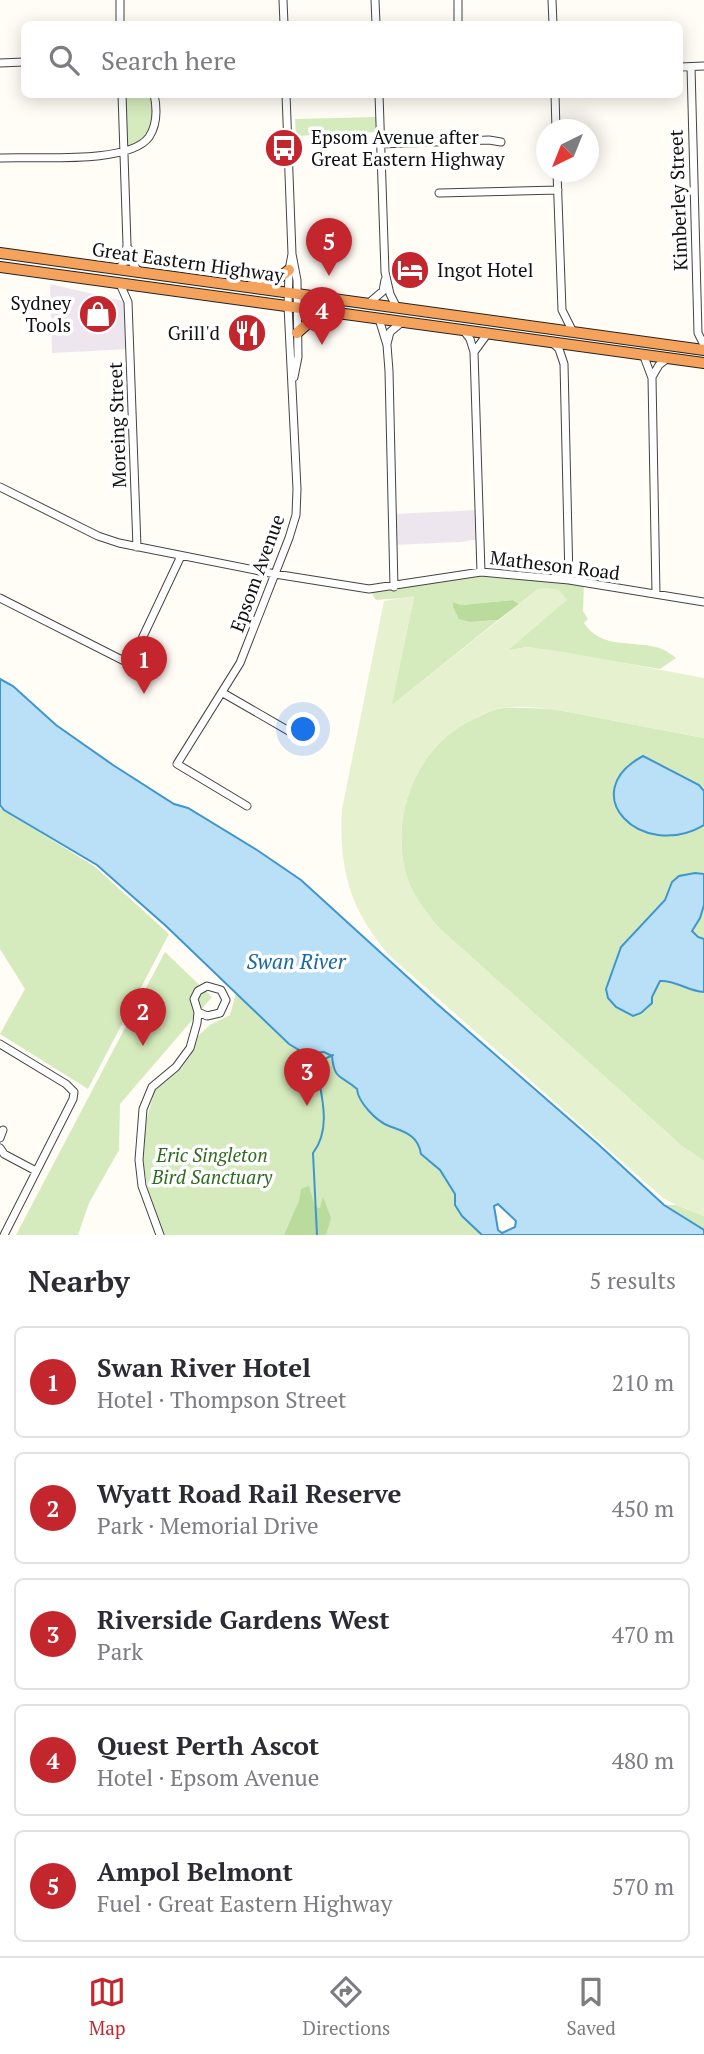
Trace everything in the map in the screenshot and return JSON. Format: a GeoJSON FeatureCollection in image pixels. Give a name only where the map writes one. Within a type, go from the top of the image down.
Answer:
{"type":"FeatureCollection","features":[{"type":"Feature","properties":{"kind":"highway","name":"Great Eastern Highway"},"geometry":{"type":"LineString","coordinates":[[0,254],[704,348]]}},
{"type":"Feature","properties":{"kind":"highway"},"geometry":{"type":"LineString","coordinates":[[0,254],[9,258],[75,267],[77,271],[73,276]]}},
{"type":"Feature","properties":{"kind":"highway","name":"Great Eastern Highway"},"geometry":{"type":"LineString","coordinates":[[0,267],[704,363]]}},
{"type":"Feature","properties":{"kind":"highway"},"geometry":{"type":"LineString","coordinates":[[245,288],[280,277],[289,270]]}},
{"type":"Feature","properties":{"kind":"highway"},"geometry":{"type":"LineString","coordinates":[[297,332],[307,324],[341,313]]}},
{"type":"Feature","properties":{"kind":"street"},"geometry":{"type":"LineString","coordinates":[[120,0],[120,21]]}},
{"type":"Feature","properties":{"kind":"street"},"geometry":{"type":"LineString","coordinates":[[283,0],[284,21]]}},
{"type":"Feature","properties":{"kind":"street"},"geometry":{"type":"LineString","coordinates":[[376,0],[376,21]]}},
{"type":"Feature","properties":{"kind":"street"},"geometry":{"type":"LineString","coordinates":[[458,0],[458,21]]}},
{"type":"Feature","properties":{"kind":"street"},"geometry":{"type":"LineString","coordinates":[[552,0],[553,21]]}},
{"type":"Feature","properties":{"kind":"street"},"geometry":{"type":"LineString","coordinates":[[0,63],[21,62]]}},
{"type":"Feature","properties":{"kind":"street","name":"Kimberley Street"},"geometry":{"type":"LineString","coordinates":[[691,66],[698,333],[704,348]]}},
{"type":"Feature","properties":{"kind":"street"},"geometry":{"type":"LineString","coordinates":[[683,67],[704,66]]}},
{"type":"Feature","properties":{"kind":"street"},"geometry":{"type":"LineString","coordinates":[[117,270],[125,261],[127,245],[122,98]]}},
{"type":"Feature","properties":{"kind":"street"},"geometry":{"type":"LineString","coordinates":[[0,158],[89,157],[123,153],[139,146],[149,137],[157,110],[155,98]]}},
{"type":"Feature","properties":{"kind":"street","name":"Epsom Avenue"},"geometry":{"type":"LineString","coordinates":[[286,98],[292,254],[297,280],[293,294]]}},
{"type":"Feature","properties":{"kind":"street"},"geometry":{"type":"LineString","coordinates":[[367,304],[383,291],[385,279],[379,98]]}},
{"type":"Feature","properties":{"kind":"street"},"geometry":{"type":"LineString","coordinates":[[555,98],[556,119]]}},
{"type":"Feature","properties":{"kind":"street"},"geometry":{"type":"LineString","coordinates":[[380,144],[489,140],[501,142]]}},
{"type":"Feature","properties":{"kind":"street"},"geometry":{"type":"LineString","coordinates":[[546,328],[559,320],[562,310],[558,182]]}},
{"type":"Feature","properties":{"kind":"street"},"geometry":{"type":"LineString","coordinates":[[439,193],[558,190]]}},
{"type":"Feature","properties":{"kind":"street"},"geometry":{"type":"LineString","coordinates":[[127,245],[132,262],[139,273]]}},
{"type":"Feature","properties":{"kind":"street","name":"Epsom Avenue"},"geometry":{"type":"LineString","coordinates":[[247,806],[177,764],[240,663],[296,515],[298,489],[292,380],[293,294],[289,270],[292,254]]}},
{"type":"Feature","properties":{"kind":"street"},"geometry":{"type":"LineString","coordinates":[[385,279],[397,308]]}},
{"type":"Feature","properties":{"kind":"street","name":"Moreing Street"},"geometry":{"type":"LineString","coordinates":[[119,283],[128,302],[137,547]]}},
{"type":"Feature","properties":{"kind":"street"},"geometry":{"type":"LineString","coordinates":[[128,302],[141,286]]}},
{"type":"Feature","properties":{"kind":"street","name":"Epsom Avenue"},"geometry":{"type":"LineString","coordinates":[[292,380],[298,357],[293,307]]}},
{"type":"Feature","properties":{"kind":"street"},"geometry":{"type":"LineString","coordinates":[[562,310],[573,332]]}},
{"type":"Feature","properties":{"kind":"street"},"geometry":{"type":"LineString","coordinates":[[379,318],[387,345]]}},
{"type":"Feature","properties":{"kind":"street"},"geometry":{"type":"LineString","coordinates":[[394,587],[387,345],[390,332],[402,322]]}},
{"type":"Feature","properties":{"kind":"street"},"geometry":{"type":"LineString","coordinates":[[464,330],[474,352],[481,572]]}},
{"type":"Feature","properties":{"kind":"street"},"geometry":{"type":"LineString","coordinates":[[474,352],[488,333]]}},
{"type":"Feature","properties":{"kind":"street"},"geometry":{"type":"LineString","coordinates":[[684,347],[698,333]]}},
{"type":"Feature","properties":{"kind":"street"},"geometry":{"type":"LineString","coordinates":[[552,342],[559,349],[564,364],[569,580]]}},
{"type":"Feature","properties":{"kind":"street"},"geometry":{"type":"LineString","coordinates":[[564,364],[575,345]]}},
{"type":"Feature","properties":{"kind":"street"},"geometry":{"type":"LineString","coordinates":[[643,354],[652,378],[656,594]]}},
{"type":"Feature","properties":{"kind":"street"},"geometry":{"type":"LineString","coordinates":[[652,378],[659,365],[668,358]]}},
{"type":"Feature","properties":{"kind":"street","name":"Matheson Road"},"geometry":{"type":"LineString","coordinates":[[0,486],[98,536],[137,547],[275,574],[369,589],[481,572],[569,580],[704,602]]}},
{"type":"Feature","properties":{"kind":"street"},"geometry":{"type":"LineString","coordinates":[[0,598],[130,664],[181,556]]}},
{"type":"Feature","properties":{"kind":"street"},"geometry":{"type":"LineString","coordinates":[[223,693],[294,734]]}},
{"type":"Feature","properties":{"kind":"street"},"geometry":{"type":"LineString","coordinates":[[160,1235],[142,1186],[139,1160],[143,1109],[152,1087],[176,1067],[190,1048],[198,1012],[194,999],[198,991],[207,986],[221,990],[226,1000],[220,1013],[207,1016],[198,1012]]}},
{"type":"Feature","properties":{"kind":"street"},"geometry":{"type":"LineString","coordinates":[[0,1044],[66,1084],[74,1092],[73,1099],[4,1235]]}},
{"type":"Feature","properties":{"kind":"street"},"geometry":{"type":"LineString","coordinates":[[0,1147],[9,1157],[36,1171]]}},
{"type":"Feature","properties":{"kind":"shaded area"},"geometry":{"type":"Polygon","coordinates":[[[50,284],[128,302],[130,349],[52,353],[50,284]]]}},
{"type":"Feature","properties":{"kind":"shaded area"},"geometry":{"type":"Polygon","coordinates":[[[479,510],[480,539],[393,545],[393,514],[479,510]]]}},
{"type":"Feature","properties":{"kind":"green space"},"geometry":{"type":"Polygon","coordinates":[[[122,98],[155,98],[157,110],[149,137],[123,153],[122,98]]]}},
{"type":"Feature","properties":{"kind":"green space"},"geometry":{"type":"Polygon","coordinates":[[[377,117],[377,132],[296,136],[295,119],[377,117]]]}},
{"type":"Feature","properties":{"kind":"green space"},"geometry":{"type":"Polygon","coordinates":[[[481,572],[584,583],[583,611],[588,619],[584,623],[591,632],[610,641],[662,649],[676,658],[660,669],[527,647],[506,651],[566,600],[538,589],[519,604],[513,600],[461,605],[453,602],[470,622],[498,620],[391,706],[414,597],[376,600],[369,589],[481,572]]]}},
{"type":"Feature","properties":{"kind":"green space"},"geometry":{"type":"Polygon","coordinates":[[[538,589],[559,590],[567,600],[507,651],[527,647],[565,652],[704,678],[704,738],[548,709],[510,707],[485,713],[438,744],[412,784],[405,806],[402,830],[402,854],[407,878],[424,910],[438,927],[683,1147],[704,1161],[704,1216],[663,1198],[390,956],[365,922],[349,887],[342,851],[342,809],[384,601],[414,596],[392,705],[538,589]]]}},
{"type":"Feature","properties":{"kind":"green space"},"geometry":{"type":"Polygon","coordinates":[[[513,600],[519,604],[498,620],[470,622],[459,619],[453,607],[453,602],[461,605],[513,600]]]}},
{"type":"Feature","properties":{"kind":"green space"},"geometry":{"type":"Polygon","coordinates":[[[508,708],[553,709],[704,738],[704,1161],[683,1147],[438,927],[420,904],[407,878],[402,854],[405,806],[412,784],[438,744],[457,729],[491,711],[508,708]]]}},
{"type":"Feature","properties":{"kind":"green space"},"geometry":{"type":"Polygon","coordinates":[[[0,808],[94,866],[169,934],[88,1089],[0,1034],[25,989],[0,949],[0,808]]]}},
{"type":"Feature","properties":{"kind":"green space"},"geometry":{"type":"Polygon","coordinates":[[[165,952],[212,997],[120,1104],[119,1150],[89,1203],[78,1235],[16,1235],[165,952]]]}},
{"type":"Feature","properties":{"kind":"green space","name":"Eric Singleton Bird Sanctuary"},"geometry":{"type":"Polygon","coordinates":[[[236,993],[299,1050],[308,1054],[325,1053],[332,1056],[340,1078],[357,1089],[389,1126],[400,1129],[414,1139],[421,1154],[440,1170],[455,1194],[455,1205],[462,1216],[482,1235],[164,1235],[148,1191],[143,1160],[146,1121],[155,1090],[181,1069],[192,1053],[198,1036],[210,1025],[230,1015],[236,993]]]}},
{"type":"Feature","properties":{"kind":"green space"},"geometry":{"type":"Polygon","coordinates":[[[309,1186],[315,1207],[320,1208],[323,1197],[331,1218],[326,1235],[284,1235],[299,1201],[301,1189],[309,1186]]]}},
{"type":"Feature","properties":{"kind":"green space"},"geometry":{"type":"Polygon","coordinates":[[[664,1205],[676,1205],[704,1216],[704,1230],[664,1205]]]}},
{"type":"Feature","properties":{"kind":"water","name":"Swan River"},"geometry":{"type":"Polygon","coordinates":[[[0,679],[13,686],[56,725],[113,765],[174,804],[188,808],[257,850],[301,880],[664,1205],[704,1230],[704,1235],[482,1235],[462,1216],[455,1205],[455,1194],[440,1170],[421,1154],[414,1138],[373,1116],[361,1100],[357,1089],[339,1076],[332,1056],[324,1052],[304,1053],[289,1044],[166,926],[97,865],[4,810],[0,805],[0,679]],[[498,1204],[494,1206],[498,1230],[502,1233],[515,1227],[516,1221],[498,1204]]]}},
{"type":"Feature","properties":{"kind":"water"},"geometry":{"type":"Polygon","coordinates":[[[643,756],[699,785],[704,791],[704,825],[680,834],[658,835],[639,829],[624,818],[615,804],[615,788],[623,771],[643,756]]]}},
{"type":"Feature","properties":{"kind":"water"},"geometry":{"type":"Polygon","coordinates":[[[704,874],[704,905],[692,931],[704,939],[704,992],[660,981],[652,1003],[633,1016],[616,1007],[608,998],[606,989],[621,947],[665,900],[672,882],[679,876],[704,874]]]}},
{"type":"Feature","properties":{"kind":"waterway"},"geometry":{"type":"LineString","coordinates":[[317,1235],[313,1153],[322,1132],[324,1109],[316,1063],[333,1055]]}},
{"type":"Feature","properties":{"kind":"place","name":"Epsom Avenue after Great Eastern Highway"},"geometry":{"type":"Point","coordinates":[284,148]}},
{"type":"Feature","properties":{"kind":"place","name":"Ingot Hotel"},"geometry":{"type":"Point","coordinates":[410,270]}},
{"type":"Feature","properties":{"kind":"place","name":"Ampol Belmont"},"geometry":{"type":"Point","coordinates":[329,276]}},
{"type":"Feature","properties":{"kind":"place","name":"Sydney Tools"},"geometry":{"type":"Point","coordinates":[98,314]}},
{"type":"Feature","properties":{"kind":"place","name":"Grill'd"},"geometry":{"type":"Point","coordinates":[247,333]}},
{"type":"Feature","properties":{"kind":"place","name":"Quest Perth Ascot"},"geometry":{"type":"Point","coordinates":[322,345]}},
{"type":"Feature","properties":{"kind":"place","name":"Swan River Hotel"},"geometry":{"type":"Point","coordinates":[144,694]}},
{"type":"Feature","properties":{"kind":"place","name":"Wyatt Road Rail Reserve"},"geometry":{"type":"Point","coordinates":[143,1046]}},
{"type":"Feature","properties":{"kind":"place","name":"Riverside Gardens West"},"geometry":{"type":"Point","coordinates":[307,1106]}}]}
